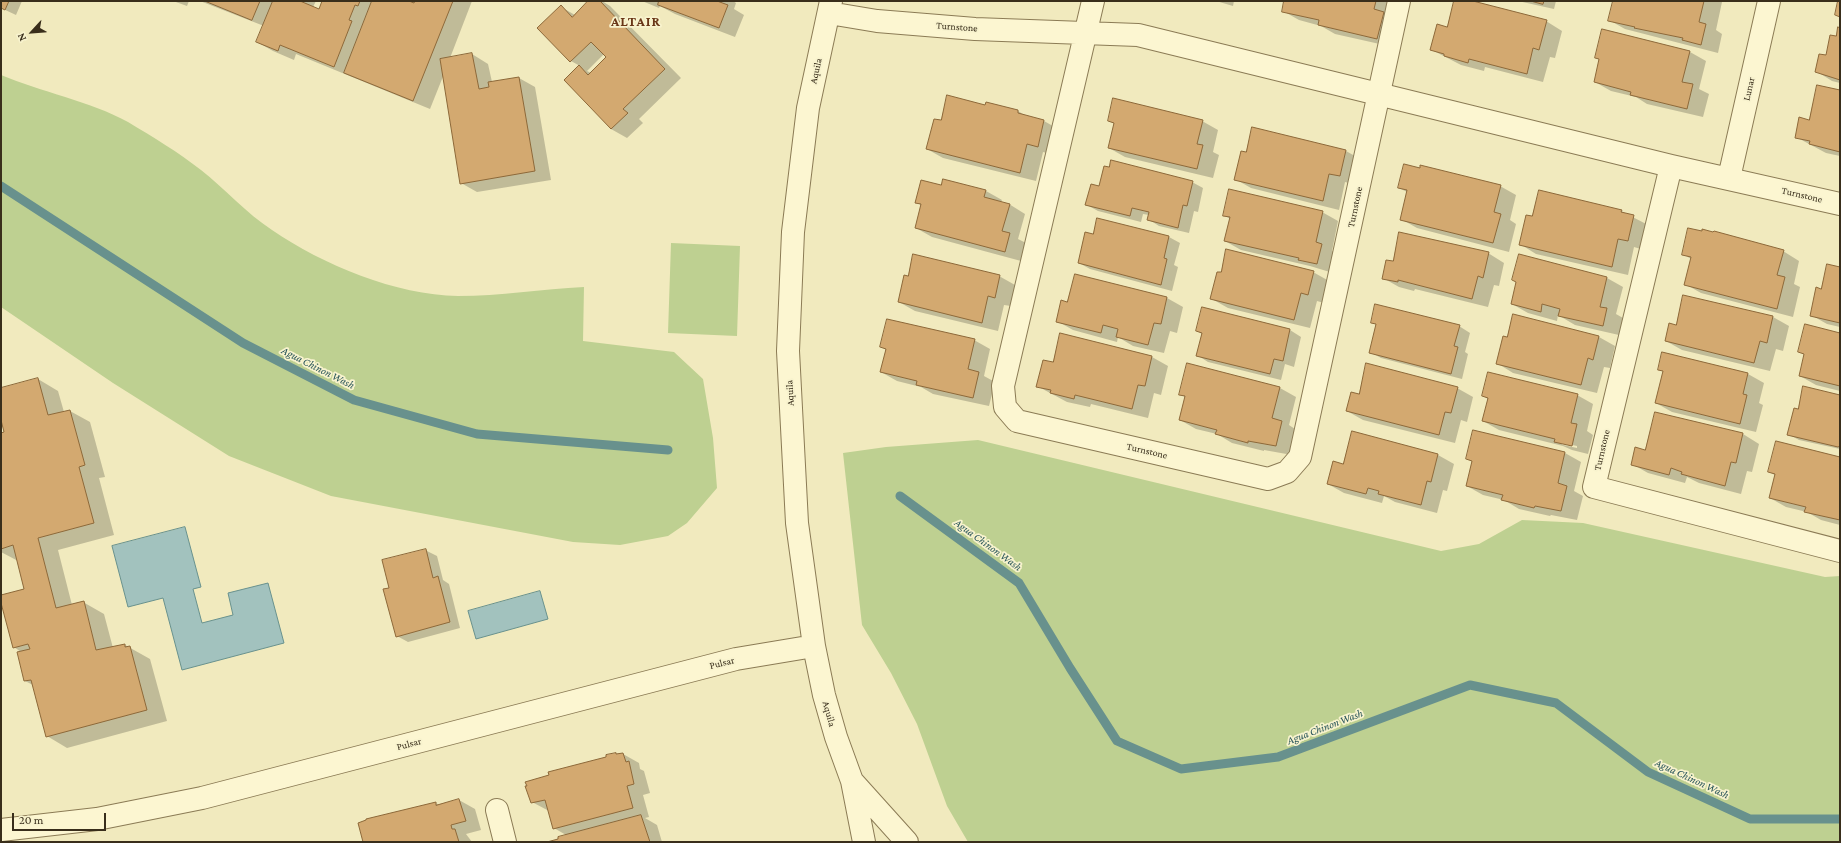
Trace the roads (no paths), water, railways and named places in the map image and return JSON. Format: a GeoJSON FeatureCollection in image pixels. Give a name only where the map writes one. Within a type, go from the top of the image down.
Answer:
{"type":"FeatureCollection","features":[{"type":"Feature","properties":{"kind":"street"},"geometry":{"type":"LineString","coordinates":[[1085,33],[1093,1]]}},
{"type":"Feature","properties":{"kind":"street"},"geometry":{"type":"LineString","coordinates":[[1380,95],[1399,1]]}},
{"type":"Feature","properties":{"kind":"street","name":"Lunar"},"geometry":{"type":"LineString","coordinates":[[1729,178],[1769,1]]}},
{"type":"Feature","properties":{"kind":"street","name":"Turnstone"},"geometry":{"type":"LineString","coordinates":[[830,7],[876,21],[975,29],[1138,35],[1671,166],[1840,204]]}},
{"type":"Feature","properties":{"kind":"street","name":"Aquila"},"geometry":{"type":"LineString","coordinates":[[830,7],[808,108],[794,224],[788,351],[797,523],[814,646],[824,695],[836,737],[852,781],[864,842]]}},
{"type":"Feature","properties":{"kind":"street","name":"Turnstone"},"geometry":{"type":"LineString","coordinates":[[1085,33],[1003,386],[1005,407],[1017,421],[1268,479],[1287,472],[1300,457],[1380,95]]}},
{"type":"Feature","properties":{"kind":"street","name":"Turnstone"},"geometry":{"type":"LineString","coordinates":[[1671,166],[1594,486],[1840,552]]}},
{"type":"Feature","properties":{"kind":"street","name":"Pulsar"},"geometry":{"type":"LineString","coordinates":[[1,830],[97,818],[202,798],[736,659],[814,646]]}},
{"type":"Feature","properties":{"kind":"street","name":"Aquila"},"geometry":{"type":"LineString","coordinates":[[852,781],[907,842]]}},
{"type":"Feature","properties":{"kind":"street"},"geometry":{"type":"LineString","coordinates":[[496,810],[505,842]]}},
{"type":"Feature","properties":{"kind":"water"},"geometry":{"type":"Polygon","coordinates":[[[185,527],[201,587],[193,589],[202,623],[233,615],[228,593],[268,583],[284,643],[182,670],[163,598],[128,607],[112,546],[185,527]]]}},
{"type":"Feature","properties":{"kind":"water"},"geometry":{"type":"Polygon","coordinates":[[[540,591],[548,619],[476,639],[468,611],[540,591]]]}},
{"type":"Feature","properties":{"kind":"waterway","name":"Agua Chinon Wash"},"geometry":{"type":"LineString","coordinates":[[1,186],[243,343],[354,400],[477,434],[668,450]]}},
{"type":"Feature","properties":{"kind":"waterway","name":"Agua Chinon Wash"},"geometry":{"type":"LineString","coordinates":[[900,496],[1019,583],[1070,668],[1117,741],[1181,769],[1278,757],[1470,685],[1556,703],[1648,772],[1750,819],[1840,819]]}},
{"type":"Feature","properties":{"kind":"district","name":"ALTAIR"},"geometry":{"type":"Point","coordinates":[636,22]}}]}
